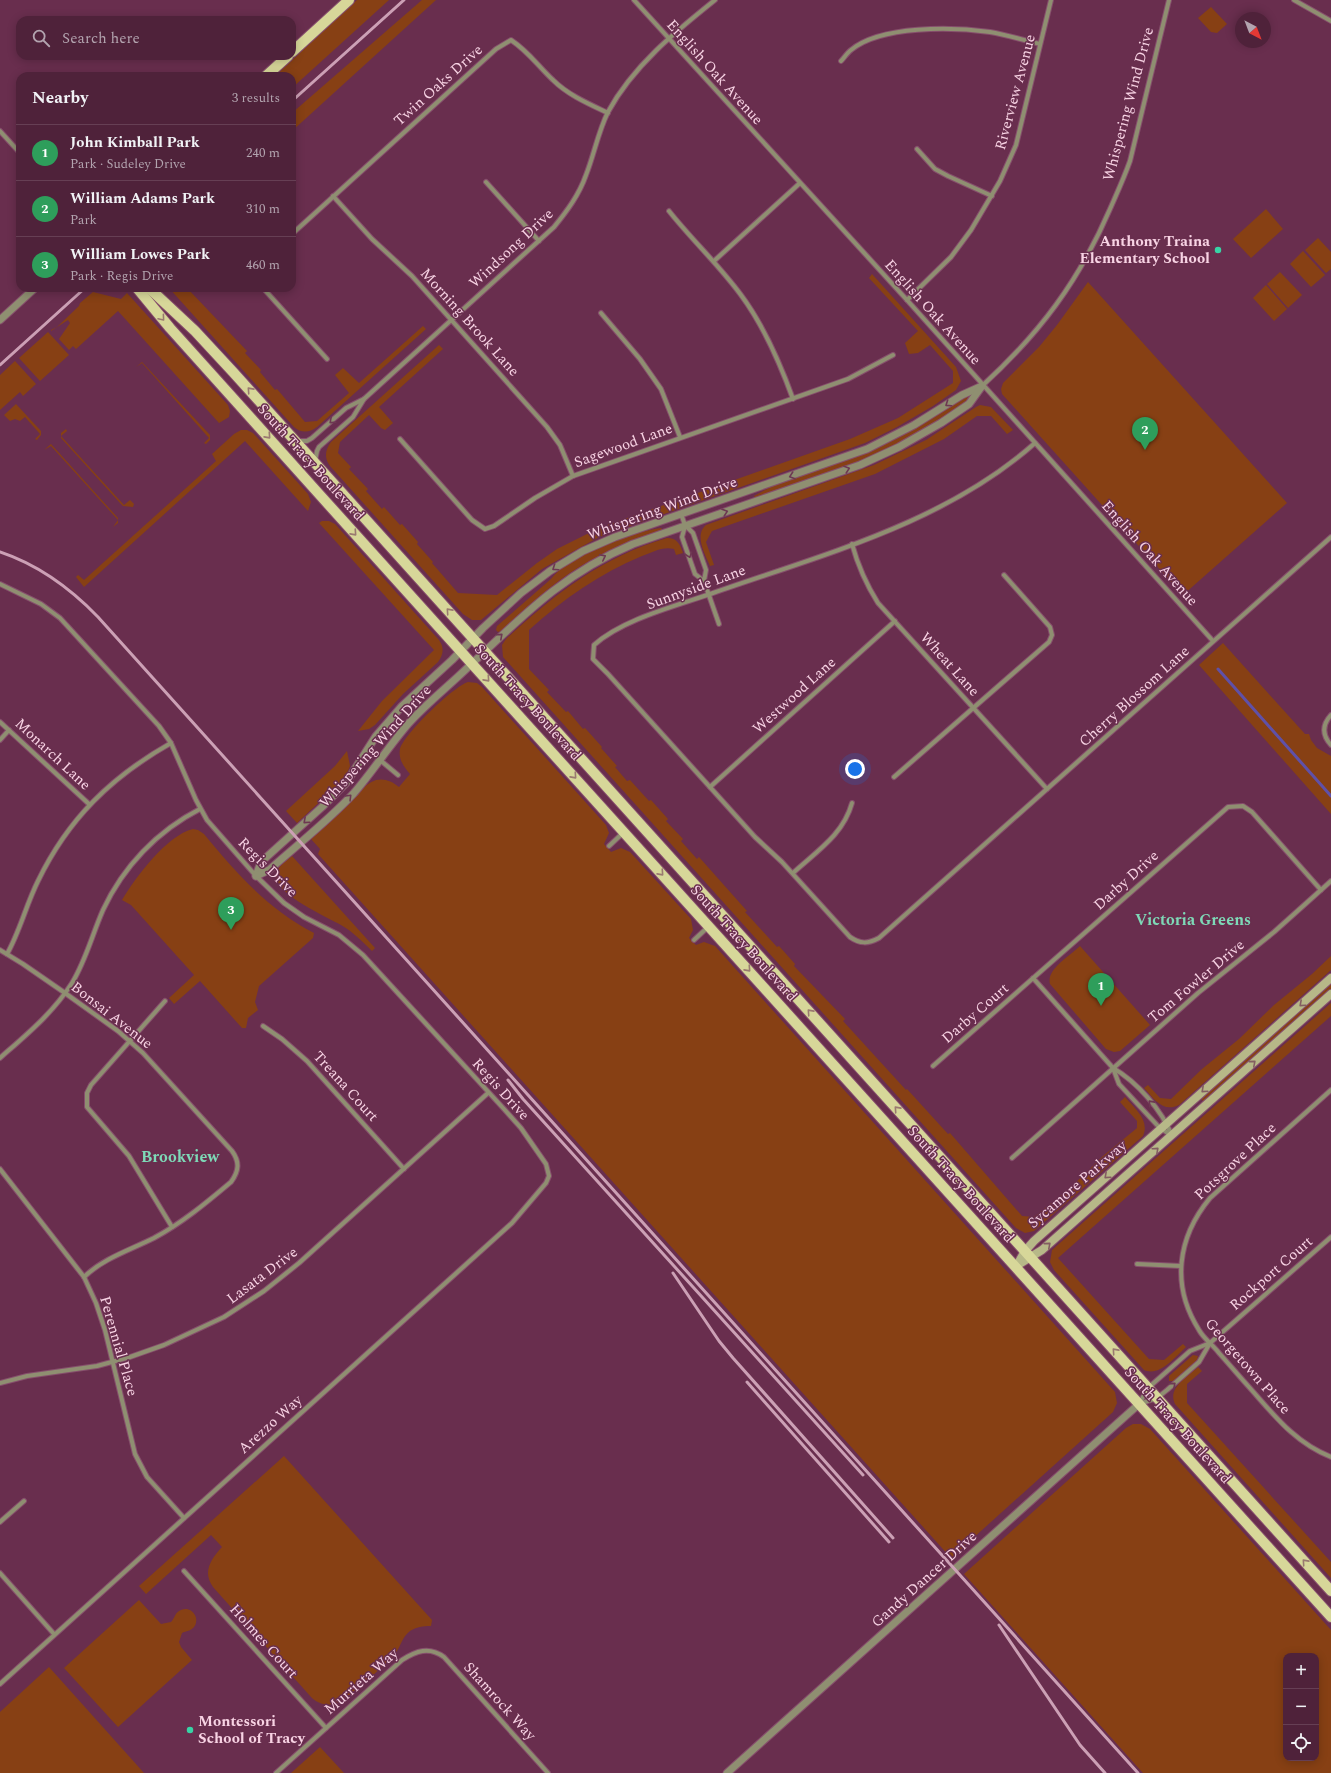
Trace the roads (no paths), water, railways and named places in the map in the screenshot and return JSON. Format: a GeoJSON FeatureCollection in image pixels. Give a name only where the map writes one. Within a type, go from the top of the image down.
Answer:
{"type":"FeatureCollection","features":[{"type":"Feature","properties":{"kind":"main road"},"geometry":{"type":"LineString","coordinates":[[296,48],[349,0]]}},
{"type":"Feature","properties":{"kind":"main road"},"geometry":{"type":"LineString","coordinates":[[270,72],[284,60]]}},
{"type":"Feature","properties":{"kind":"main road","name":"South Tracy Boulevard"},"geometry":{"type":"LineString","coordinates":[[140,292],[176,334],[1331,1617]]}},
{"type":"Feature","properties":{"kind":"main road","name":"South Tracy Boulevard"},"geometry":{"type":"LineString","coordinates":[[153,292],[195,331],[295,440],[1331,1591]]}},
{"type":"Feature","properties":{"kind":"main road","name":"Sycamore Parkway"},"geometry":{"type":"LineString","coordinates":[[1016,1267],[1028,1255],[1034,1241],[1331,978]]}},
{"type":"Feature","properties":{"kind":"main road","name":"Sycamore Parkway"},"geometry":{"type":"LineString","coordinates":[[1028,1255],[1042,1250],[1331,994]]}},
{"type":"Feature","properties":{"kind":"street","name":"English Oak Avenue"},"geometry":{"type":"LineString","coordinates":[[634,0],[907,300],[982,386],[1213,641]]}},
{"type":"Feature","properties":{"kind":"street","name":"Windsong Drive"},"geometry":{"type":"LineString","coordinates":[[295,440],[301,442],[312,438],[346,408],[364,399],[554,227],[575,198],[586,175],[594,148],[608,113],[624,85],[669,39],[715,0]]}},
{"type":"Feature","properties":{"kind":"street","name":"Riverview Avenue"},"geometry":{"type":"LineString","coordinates":[[907,300],[951,257],[971,230],[992,196],[1016,145],[1051,0]]}},
{"type":"Feature","properties":{"kind":"street","name":"Whispering Wind Drive"},"geometry":{"type":"LineString","coordinates":[[256,876],[269,870],[340,806],[359,786],[415,717],[484,651],[546,595],[584,568],[633,544],[888,453],[922,435],[968,404],[982,386],[1027,342],[1048,318],[1079,272],[1096,241],[1123,183],[1130,161],[1169,0]]}},
{"type":"Feature","properties":{"kind":"street"},"geometry":{"type":"LineString","coordinates":[[1294,0],[1331,21]]}},
{"type":"Feature","properties":{"kind":"street"},"geometry":{"type":"LineString","coordinates":[[840,62],[851,50],[863,43],[900,32],[956,29],[992,32],[1040,44]]}},
{"type":"Feature","properties":{"kind":"street","name":"Twin Oaks Drive"},"geometry":{"type":"LineString","coordinates":[[296,230],[496,49],[510,40],[525,49],[553,80],[570,93],[608,113]]}},
{"type":"Feature","properties":{"kind":"street"},"geometry":{"type":"LineString","coordinates":[[0,131],[16,149]]}},
{"type":"Feature","properties":{"kind":"street"},"geometry":{"type":"LineString","coordinates":[[917,149],[935,169],[992,196]]}},
{"type":"Feature","properties":{"kind":"street"},"geometry":{"type":"LineString","coordinates":[[486,182],[539,241]]}},
{"type":"Feature","properties":{"kind":"street"},"geometry":{"type":"LineString","coordinates":[[714,261],[800,183]]}},
{"type":"Feature","properties":{"kind":"street","name":"Morning Brook Lane"},"geometry":{"type":"LineString","coordinates":[[333,196],[372,239],[404,267],[548,427],[560,445],[573,476]]}},
{"type":"Feature","properties":{"kind":"street"},"geometry":{"type":"LineString","coordinates":[[669,211],[714,261],[742,296],[766,334],[793,399]]}},
{"type":"Feature","properties":{"kind":"street"},"geometry":{"type":"LineString","coordinates":[[0,320],[31,292]]}},
{"type":"Feature","properties":{"kind":"street"},"geometry":{"type":"LineString","coordinates":[[267,292],[327,359]]}},
{"type":"Feature","properties":{"kind":"street"},"geometry":{"type":"LineString","coordinates":[[601,313],[640,359],[660,389],[680,437]]}},
{"type":"Feature","properties":{"kind":"street","name":"Sagewood Lane"},"geometry":{"type":"LineString","coordinates":[[400,439],[472,520],[485,528],[494,526],[535,498],[573,476],[848,379],[893,356]]}},
{"type":"Feature","properties":{"kind":"street","name":"Whispering Wind Drive"},"geometry":{"type":"LineString","coordinates":[[256,876],[261,862],[322,807],[346,783],[376,736],[402,706],[521,593],[572,557],[604,541],[867,449],[914,425],[962,394],[982,386]]}},
{"type":"Feature","properties":{"kind":"street","name":"Windsong Drive"},"geometry":{"type":"LineString","coordinates":[[315,463],[316,451],[353,417],[364,399]]}},
{"type":"Feature","properties":{"kind":"street","name":"Sunnyside Lane"},"geometry":{"type":"LineString","coordinates":[[793,873],[755,837],[593,659],[594,645],[602,638],[657,612],[852,544],[931,512],[967,493],[1006,467],[1034,443]]}},
{"type":"Feature","properties":{"kind":"street"},"geometry":{"type":"LineString","coordinates":[[681,514],[685,525],[693,533],[706,570],[704,581],[719,624]]}},
{"type":"Feature","properties":{"kind":"street"},"geometry":{"type":"LineString","coordinates":[[685,525],[682,537],[695,574],[704,581]]}},
{"type":"Feature","properties":{"kind":"street","name":"Cherry Blossom Lane"},"geometry":{"type":"LineString","coordinates":[[793,873],[850,937],[864,943],[872,942],[879,938],[1331,537]]}},
{"type":"Feature","properties":{"kind":"street","name":"Wheat Lane"},"geometry":{"type":"LineString","coordinates":[[852,544],[858,566],[867,587],[878,603],[1047,789]]}},
{"type":"Feature","properties":{"kind":"street"},"geometry":{"type":"LineString","coordinates":[[894,777],[1049,642],[1052,635],[1050,627],[1004,576]]}},
{"type":"Feature","properties":{"kind":"street","name":"Regis Drive"},"geometry":{"type":"LineString","coordinates":[[0,584],[41,604],[60,618],[159,726],[171,743],[200,809],[210,824],[256,876],[284,903],[304,917],[339,935],[356,948],[521,1128],[546,1164],[549,1176]]}},
{"type":"Feature","properties":{"kind":"street","name":"Westwood Lane"},"geometry":{"type":"LineString","coordinates":[[710,787],[894,621]]}},
{"type":"Feature","properties":{"kind":"street"},"geometry":{"type":"LineString","coordinates":[[1331,715],[1325,722],[1323,729],[1324,736],[1331,745]]}},
{"type":"Feature","properties":{"kind":"street","name":"Monarch Lane"},"geometry":{"type":"LineString","coordinates":[[0,722],[89,804]]}},
{"type":"Feature","properties":{"kind":"street"},"geometry":{"type":"LineString","coordinates":[[0,740],[9,730]]}},
{"type":"Feature","properties":{"kind":"street"},"geometry":{"type":"LineString","coordinates":[[8,954],[19,930],[37,882],[46,864],[66,832],[89,804],[116,779],[142,760],[171,743]]}},
{"type":"Feature","properties":{"kind":"street"},"geometry":{"type":"LineString","coordinates":[[380,760],[398,774]]}},
{"type":"Feature","properties":{"kind":"street"},"geometry":{"type":"LineString","coordinates":[[793,873],[842,827],[848,816],[852,802]]}},
{"type":"Feature","properties":{"kind":"street","name":"Darby Drive"},"geometry":{"type":"LineString","coordinates":[[1033,978],[1228,807],[1238,806],[1252,812],[1321,890]]}},
{"type":"Feature","properties":{"kind":"street"},"geometry":{"type":"LineString","coordinates":[[0,1058],[41,1021],[65,993],[81,966],[103,911],[120,879],[138,856],[175,824],[200,809]]}},
{"type":"Feature","properties":{"kind":"street"},"geometry":{"type":"LineString","coordinates":[[609,846],[624,832]]}},
{"type":"Feature","properties":{"kind":"street","name":"Tom Fowler Drive"},"geometry":{"type":"LineString","coordinates":[[1012,1158],[1213,980],[1264,940],[1331,881]]}},
{"type":"Feature","properties":{"kind":"street"},"geometry":{"type":"LineString","coordinates":[[694,940],[709,926]]}},
{"type":"Feature","properties":{"kind":"street","name":"Bonsai Avenue"},"geometry":{"type":"LineString","coordinates":[[0,950],[65,993],[130,1041],[143,1053],[236,1156],[238,1170],[236,1176],[206,1203],[172,1227]]}},
{"type":"Feature","properties":{"kind":"street"},"geometry":{"type":"LineString","coordinates":[[1033,978],[1113,1068],[1128,1076],[1161,1114],[1164,1126],[1172,1136]]}},
{"type":"Feature","properties":{"kind":"street","name":"Darby Court"},"geometry":{"type":"LineString","coordinates":[[933,1066],[1033,978]]}},
{"type":"Feature","properties":{"kind":"street"},"geometry":{"type":"LineString","coordinates":[[84,1277],[116,1255],[154,1238],[172,1227],[129,1156],[87,1107],[86,1100],[88,1089],[165,1001]]}},
{"type":"Feature","properties":{"kind":"street","name":"Treana Court"},"geometry":{"type":"LineString","coordinates":[[263,1026],[292,1047],[307,1061],[404,1169]]}},
{"type":"Feature","properties":{"kind":"street"},"geometry":{"type":"LineString","coordinates":[[1113,1068],[1119,1084],[1164,1126],[1172,1136]]}},
{"type":"Feature","properties":{"kind":"street","name":"Potsgrove Place"},"geometry":{"type":"LineString","coordinates":[[1181,1266],[1188,1231],[1197,1214],[1210,1198],[1331,1090]]}},
{"type":"Feature","properties":{"kind":"street","name":"Lasata Drive"},"geometry":{"type":"LineString","coordinates":[[0,1382],[27,1376],[97,1366],[164,1346],[204,1328],[244,1305],[299,1263],[488,1093]]}},
{"type":"Feature","properties":{"kind":"street","name":"Perennial Place"},"geometry":{"type":"LineString","coordinates":[[0,1169],[84,1277],[101,1315],[132,1443],[139,1462],[152,1484],[184,1518]]}},
{"type":"Feature","properties":{"kind":"street","name":"Arezzo Way"},"geometry":{"type":"LineString","coordinates":[[0,1684],[512,1223],[536,1197],[549,1176]]}},
{"type":"Feature","properties":{"kind":"street","name":"Rockport Court"},"geometry":{"type":"LineString","coordinates":[[1210,1343],[1331,1237]]}},
{"type":"Feature","properties":{"kind":"street"},"geometry":{"type":"LineString","coordinates":[[1137,1264],[1181,1266]]}},
{"type":"Feature","properties":{"kind":"street","name":"Georgetown Place"},"geometry":{"type":"LineString","coordinates":[[1181,1266],[1183,1290],[1190,1311],[1199,1330],[1292,1434],[1310,1448],[1331,1457]]}},
{"type":"Feature","properties":{"kind":"street"},"geometry":{"type":"LineString","coordinates":[[1139,1404],[1148,1388],[1190,1351],[1210,1343]]}},
{"type":"Feature","properties":{"kind":"street"},"geometry":{"type":"LineString","coordinates":[[1139,1404],[1157,1398],[1199,1362],[1210,1343]]}},
{"type":"Feature","properties":{"kind":"street","name":"Gandy Dancer Drive"},"geometry":{"type":"LineString","coordinates":[[727,1773],[1129,1411],[1139,1404]]}},
{"type":"Feature","properties":{"kind":"street"},"geometry":{"type":"LineString","coordinates":[[0,1522],[24,1501]]}},
{"type":"Feature","properties":{"kind":"street","name":"Holmes Court"},"geometry":{"type":"LineString","coordinates":[[184,1571],[326,1728]]}},
{"type":"Feature","properties":{"kind":"street"},"geometry":{"type":"LineString","coordinates":[[0,1573],[54,1634]]}},
{"type":"Feature","properties":{"kind":"street","name":"Murrieta Way"},"geometry":{"type":"LineString","coordinates":[[276,1773],[402,1660],[414,1652],[431,1650]]}},
{"type":"Feature","properties":{"kind":"street","name":"Shamrock Way"},"geometry":{"type":"LineString","coordinates":[[431,1650],[437,1652],[451,1665],[548,1773]]}},
{"type":"Feature","properties":{"kind":"waterway"},"geometry":{"type":"LineString","coordinates":[[1218,669],[1331,796]]}},
{"type":"Feature","properties":{"kind":"railway"},"geometry":{"type":"LineString","coordinates":[[296,97],[404,0]]}},
{"type":"Feature","properties":{"kind":"railway"},"geometry":{"type":"LineString","coordinates":[[0,365],[81,292]]}},
{"type":"Feature","properties":{"kind":"railway"},"geometry":{"type":"LineString","coordinates":[[0,552],[14,557],[53,578],[76,596],[98,617],[1138,1773]]}},
{"type":"Feature","properties":{"kind":"railway"},"geometry":{"type":"LineString","coordinates":[[508,1080],[523,1099],[863,1475]]}},
{"type":"Feature","properties":{"kind":"railway"},"geometry":{"type":"LineString","coordinates":[[673,1273],[719,1341],[733,1358],[893,1538]]}},
{"type":"Feature","properties":{"kind":"railway"},"geometry":{"type":"LineString","coordinates":[[747,1382],[889,1542]]}},
{"type":"Feature","properties":{"kind":"railway"},"geometry":{"type":"LineString","coordinates":[[999,1625],[1080,1745],[1105,1773]]}},
{"type":"Feature","properties":{"kind":"place","name":"Anthony Traina Elementary School"},"geometry":{"type":"Point","coordinates":[1218,250]}},
{"type":"Feature","properties":{"kind":"place","name":"William Adams Park"},"geometry":{"type":"Point","coordinates":[1145,450]}},
{"type":"Feature","properties":{"kind":"place","name":"William Lowes Park"},"geometry":{"type":"Point","coordinates":[231,930]}},
{"type":"Feature","properties":{"kind":"place","name":"John Kimball Park"},"geometry":{"type":"Point","coordinates":[1101,1006]}},
{"type":"Feature","properties":{"kind":"place","name":"Montessori School of Tracy"},"geometry":{"type":"Point","coordinates":[190,1730]}},
{"type":"Feature","properties":{"kind":"district","name":"Victoria Greens"},"geometry":{"type":"Point","coordinates":[1193,919]}},
{"type":"Feature","properties":{"kind":"district","name":"Brookview"},"geometry":{"type":"Point","coordinates":[180,1156]}}]}
